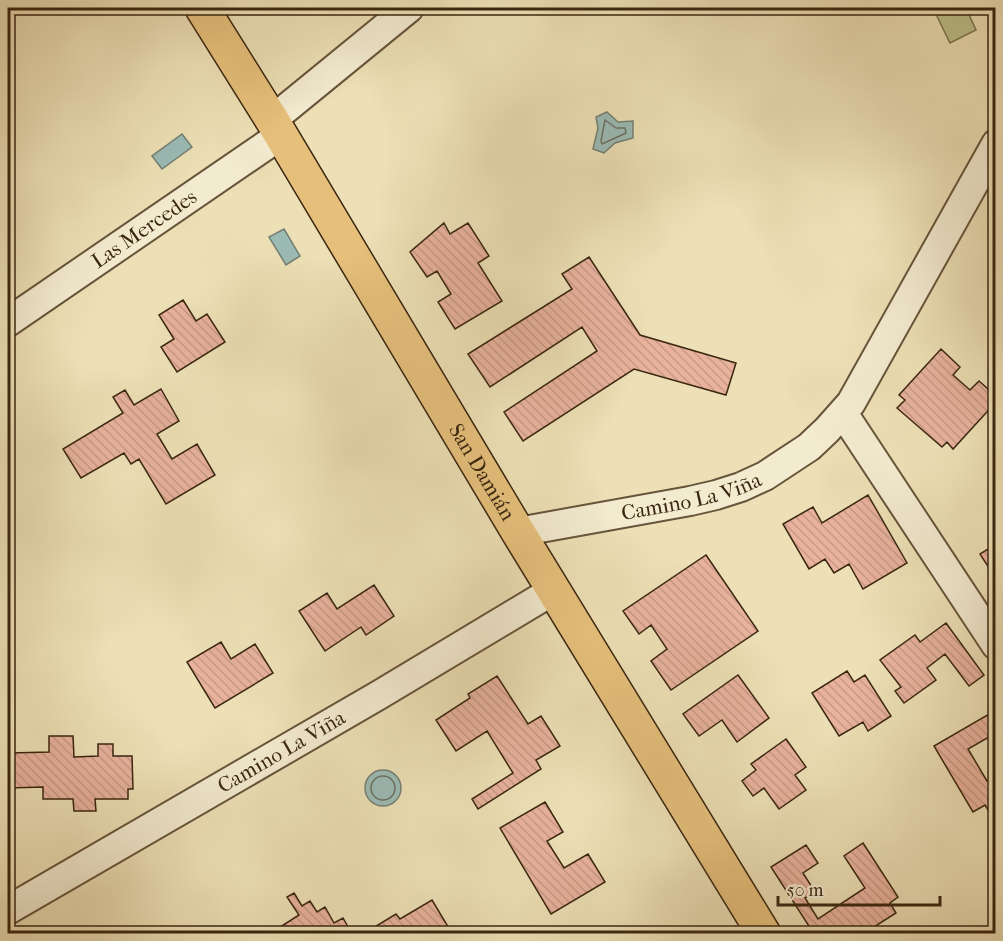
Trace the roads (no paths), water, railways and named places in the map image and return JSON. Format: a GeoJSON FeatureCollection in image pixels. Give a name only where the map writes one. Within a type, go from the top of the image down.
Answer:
{"type":"FeatureCollection","features":[{"type":"Feature","properties":{"kind":"main road","name":"San Damián"},"geometry":{"type":"LineString","coordinates":[[202,8],[276,127],[518,532],[764,933]]}},
{"type":"Feature","properties":{"kind":"street","name":"Las Mercedes"},"geometry":{"type":"LineString","coordinates":[[8,322],[276,127],[410,8]]}},
{"type":"Feature","properties":{"kind":"street","name":"Camino La Viña"},"geometry":{"type":"LineString","coordinates":[[518,532],[716,495],[741,487],[788,462],[809,447],[851,403],[996,144]]}},
{"type":"Feature","properties":{"kind":"street"},"geometry":{"type":"LineString","coordinates":[[843,413],[996,645]]}},
{"type":"Feature","properties":{"kind":"street","name":"Camino La Viña"},"geometry":{"type":"LineString","coordinates":[[8,910],[379,695],[554,590]]}},
{"type":"Feature","properties":{"kind":"water"},"geometry":{"type":"Polygon","coordinates":[[[607,112],[618,122],[633,121],[633,138],[615,143],[604,153],[593,149],[598,128],[596,117],[607,112]]]}},
{"type":"Feature","properties":{"kind":"water"},"geometry":{"type":"Polygon","coordinates":[[[182,134],[192,147],[162,169],[152,156],[182,134]]]}},
{"type":"Feature","properties":{"kind":"water"},"geometry":{"type":"Polygon","coordinates":[[[284,229],[300,256],[286,265],[269,237],[284,229]]]}},
{"type":"Feature","properties":{"kind":"water"},"geometry":{"type":"Polygon","coordinates":[[[383,770],[396,775],[401,788],[396,801],[383,806],[370,801],[365,788],[370,775],[383,770]]]}}]}
